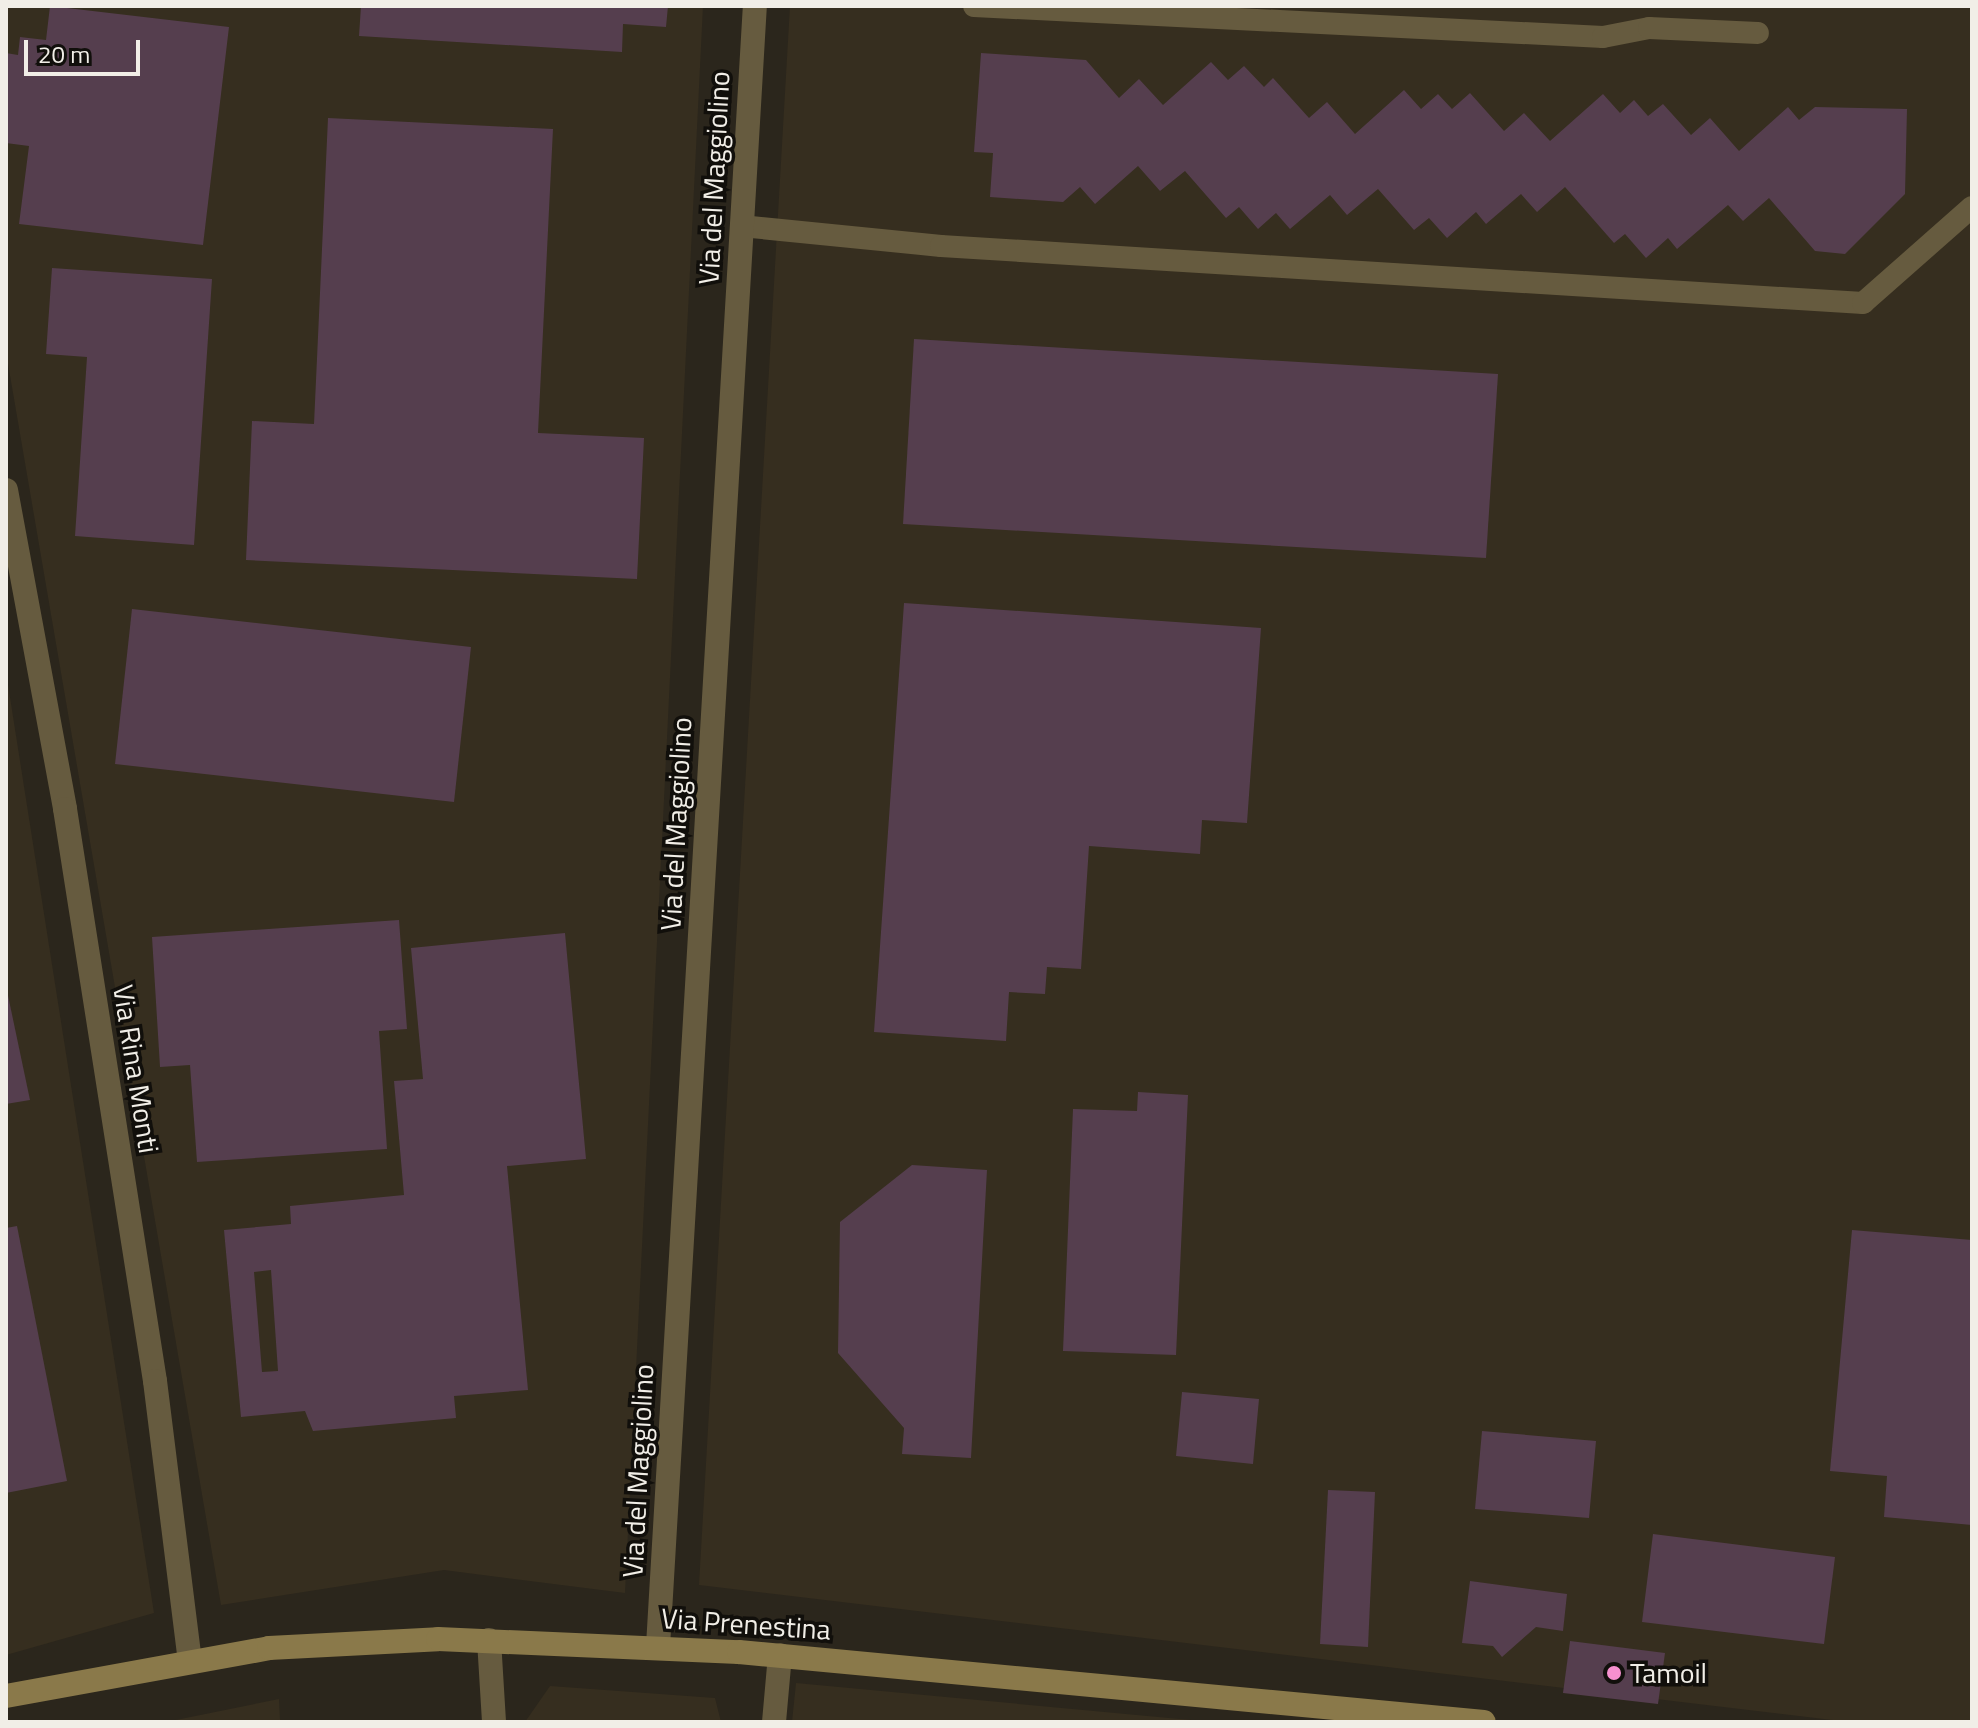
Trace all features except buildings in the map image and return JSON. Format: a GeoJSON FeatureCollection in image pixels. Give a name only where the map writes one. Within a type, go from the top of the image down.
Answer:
{"type":"FeatureCollection","features":[{"type":"Feature","properties":{"kind":"main road","name":"Via Prenestina"},"geometry":{"type":"LineString","coordinates":[[6,1696],[190,1661],[307,1644],[489,1640],[658,1646],[780,1655],[1484,1722]]}},
{"type":"Feature","properties":{"kind":"street","name":"Via del Maggiolino"},"geometry":{"type":"LineString","coordinates":[[658,1646],[755,6]]}},
{"type":"Feature","properties":{"kind":"street","name":"Via Rina Monti"},"geometry":{"type":"LineString","coordinates":[[6,490],[153,1366],[190,1661]]}},
{"type":"Feature","properties":{"kind":"street"},"geometry":{"type":"LineString","coordinates":[[489,1640],[494,1722]]}},
{"type":"Feature","properties":{"kind":"street"},"geometry":{"type":"LineString","coordinates":[[774,1722],[780,1655]]}},
{"type":"Feature","properties":{"kind":"lane"},"geometry":{"type":"LineString","coordinates":[[974,6],[1603,37],[1649,28],[1758,33]]}},
{"type":"Feature","properties":{"kind":"lane"},"geometry":{"type":"LineString","coordinates":[[741,226],[941,246],[1863,303],[1972,207]]}},
{"type":"Feature","properties":{"kind":"shaded area"},"geometry":{"type":"Polygon","coordinates":[[[6,6],[703,6],[625,1593],[444,1570],[221,1605],[6,352],[6,6]]]}},
{"type":"Feature","properties":{"kind":"shaded area"},"geometry":{"type":"Polygon","coordinates":[[[790,6],[1972,6],[1972,1722],[1849,1722],[699,1585],[790,6]]]}},
{"type":"Feature","properties":{"kind":"shaded area"},"geometry":{"type":"Polygon","coordinates":[[[6,672],[154,1613],[6,1655],[6,672]]]}},
{"type":"Feature","properties":{"kind":"shaded area"},"geometry":{"type":"Polygon","coordinates":[[[796,1683],[1212,1722],[792,1722],[796,1683]]]}},
{"type":"Feature","properties":{"kind":"shaded area"},"geometry":{"type":"Polygon","coordinates":[[[550,1686],[715,1698],[721,1722],[525,1722],[550,1686]]]}},
{"type":"Feature","properties":{"kind":"shaded area"},"geometry":{"type":"Polygon","coordinates":[[[279,1699],[280,1720],[464,1722],[166,1722],[279,1699]]]}},
{"type":"Feature","properties":{"kind":"place","name":"Tamoil"},"geometry":{"type":"Point","coordinates":[1614,1673]}}]}
